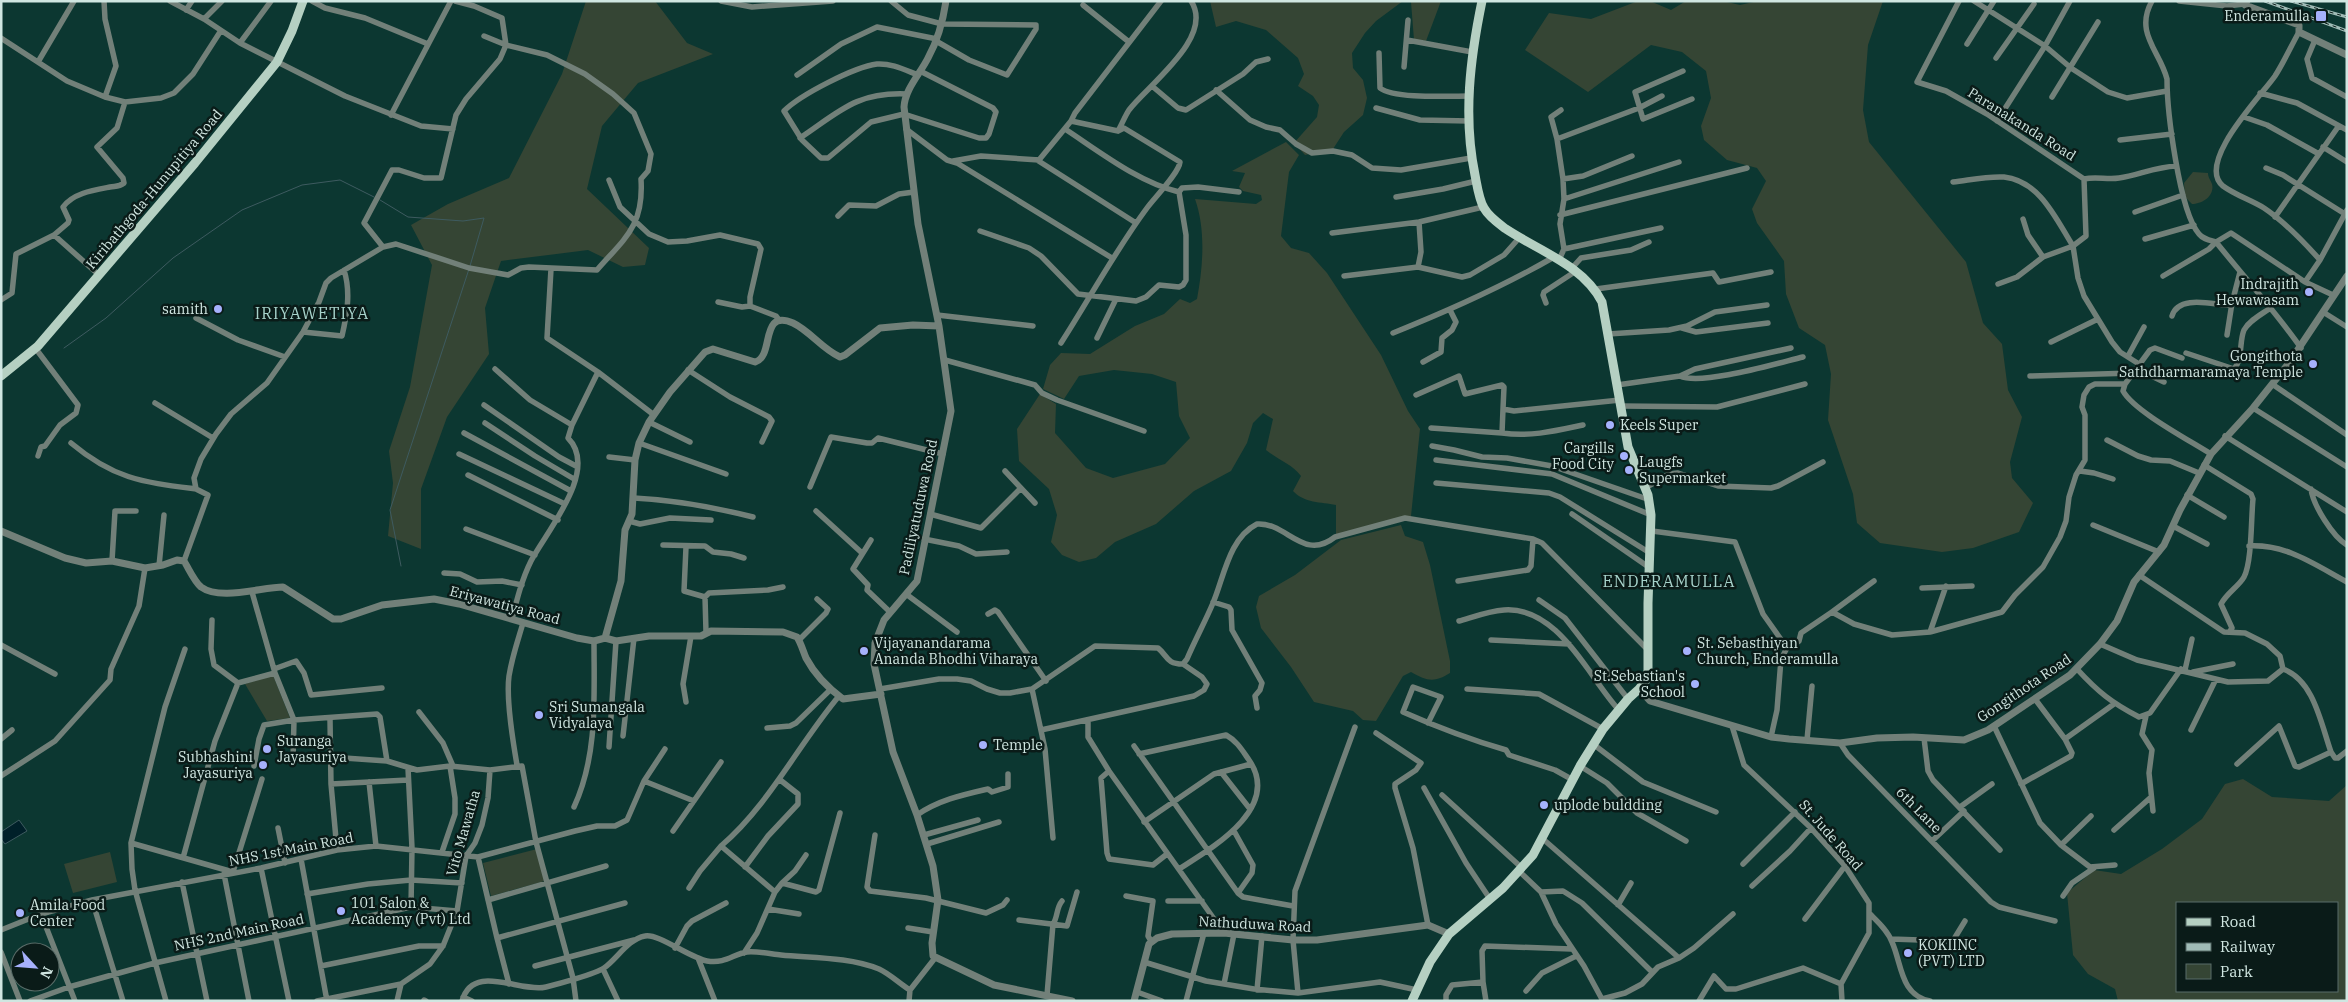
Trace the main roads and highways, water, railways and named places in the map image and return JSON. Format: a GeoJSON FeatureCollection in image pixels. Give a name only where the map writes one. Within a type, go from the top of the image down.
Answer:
{"type":"FeatureCollection","features":[{"type":"Feature","properties":{"kind":"main road","name":"Kiribathgoda-Hunupitiya Road"},"geometry":{"type":"LineString","coordinates":[[1,376],[36,349],[195,163],[276,62],[292,31],[303,1]]}},
{"type":"Feature","properties":{"kind":"main road"},"geometry":{"type":"LineString","coordinates":[[1412,1001],[1430,962],[1449,934],[1521,870],[1543,839],[1593,744],[1618,709],[1647,679],[1652,515],[1650,500],[1628,447],[1602,302],[1596,290],[1574,270],[1491,217],[1483,207],[1476,181],[1471,158],[1469,96],[1472,52],[1482,1]]}},
{"type":"Feature","properties":{"kind":"water"},"geometry":{"type":"Polygon","coordinates":[[[19,820],[27,831],[5,844],[1,839],[1,832],[19,820]]]}},
{"type":"Feature","properties":{"kind":"waterway"},"geometry":{"type":"LineString","coordinates":[[64,348],[106,318],[173,258],[242,210],[302,185],[340,180],[374,197]]}},
{"type":"Feature","properties":{"kind":"waterway"},"geometry":{"type":"LineString","coordinates":[[380,200],[408,217],[463,221],[484,218],[470,266]]}},
{"type":"Feature","properties":{"kind":"waterway"},"geometry":{"type":"LineString","coordinates":[[401,566],[390,510],[469,269]]}},
{"type":"Feature","properties":{"kind":"railway"},"geometry":{"type":"LineString","coordinates":[[2265,1],[2347,31]]}},
{"type":"Feature","properties":{"kind":"railway"},"geometry":{"type":"LineString","coordinates":[[2291,1],[2347,17]]}},
{"type":"Feature","properties":{"kind":"place","name":"Enderamulla"},"geometry":{"type":"Point","coordinates":[2321,16]}},
{"type":"Feature","properties":{"kind":"place","name":"Indrajith Hewawasam"},"geometry":{"type":"Point","coordinates":[2309,292]}},
{"type":"Feature","properties":{"kind":"place","name":"samith"},"geometry":{"type":"Point","coordinates":[218,309]}},
{"type":"Feature","properties":{"kind":"place","name":"Gongithota Sathdharmaramaya Temple"},"geometry":{"type":"Point","coordinates":[2313,364]}},
{"type":"Feature","properties":{"kind":"place","name":"Keels Super"},"geometry":{"type":"Point","coordinates":[1610,425]}},
{"type":"Feature","properties":{"kind":"place","name":"Cargills Food City"},"geometry":{"type":"Point","coordinates":[1624,456]}},
{"type":"Feature","properties":{"kind":"place","name":"Laugfs Supermarket"},"geometry":{"type":"Point","coordinates":[1629,470]}},
{"type":"Feature","properties":{"kind":"place","name":"Vijayanandarama Ananda Bhodhi Viharaya"},"geometry":{"type":"Point","coordinates":[864,651]}},
{"type":"Feature","properties":{"kind":"place","name":"St. Sebasthiyan Church, Enderamulla"},"geometry":{"type":"Point","coordinates":[1687,651]}},
{"type":"Feature","properties":{"kind":"place","name":"St.Sebastian's School"},"geometry":{"type":"Point","coordinates":[1695,684]}},
{"type":"Feature","properties":{"kind":"place","name":"Sri Sumangala Vidyalaya"},"geometry":{"type":"Point","coordinates":[539,715]}},
{"type":"Feature","properties":{"kind":"place","name":"Temple"},"geometry":{"type":"Point","coordinates":[983,745]}},
{"type":"Feature","properties":{"kind":"place","name":"Suranga Jayasuriya"},"geometry":{"type":"Point","coordinates":[267,749]}},
{"type":"Feature","properties":{"kind":"place","name":"Subhashini Jayasuriya"},"geometry":{"type":"Point","coordinates":[263,765]}},
{"type":"Feature","properties":{"kind":"place","name":"uplode buldding"},"geometry":{"type":"Point","coordinates":[1544,805]}},
{"type":"Feature","properties":{"kind":"place","name":"101 Salon & Academy (Pvt) Ltd"},"geometry":{"type":"Point","coordinates":[341,911]}},
{"type":"Feature","properties":{"kind":"place","name":"Amila Food Center"},"geometry":{"type":"Point","coordinates":[20,913]}},
{"type":"Feature","properties":{"kind":"place","name":"KOKIINC (PVT) LTD"},"geometry":{"type":"Point","coordinates":[1908,953]}},
{"type":"Feature","properties":{"kind":"district","name":"IRIYAWETIYA"},"geometry":{"type":"Point","coordinates":[312,313]}},
{"type":"Feature","properties":{"kind":"district","name":"ENDERAMULLA"},"geometry":{"type":"Point","coordinates":[1669,581]}}]}
